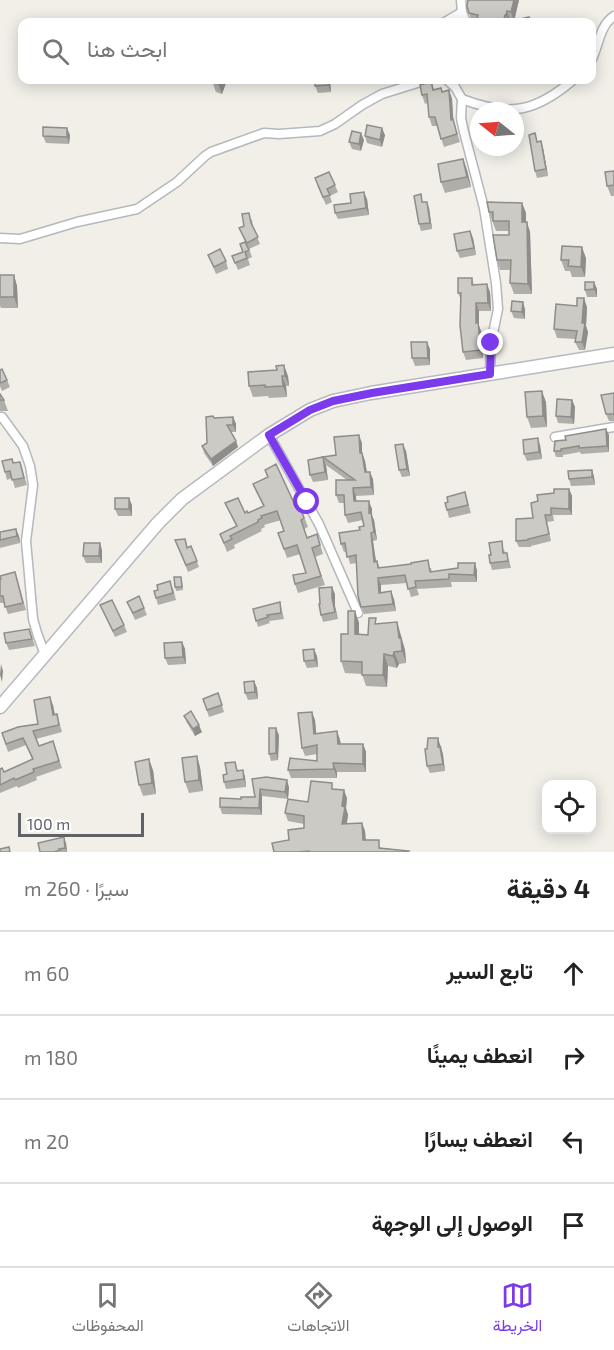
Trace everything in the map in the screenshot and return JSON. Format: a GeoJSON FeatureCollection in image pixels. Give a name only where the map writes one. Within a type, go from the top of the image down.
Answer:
{"type":"FeatureCollection","features":[{"type":"Feature","properties":{"kind":"main road"},"geometry":{"type":"LineString","coordinates":[[3,701],[158,523],[182,499],[269,435],[310,410],[333,401],[372,393],[614,354]]}},
{"type":"Feature","properties":{"kind":"street"},"geometry":{"type":"LineString","coordinates":[[461,0],[464,18]]}},
{"type":"Feature","properties":{"kind":"street"},"geometry":{"type":"LineString","coordinates":[[452,18],[462,12]]}},
{"type":"Feature","properties":{"kind":"street"},"geometry":{"type":"LineString","coordinates":[[596,49],[602,30],[609,19],[614,16]]}},
{"type":"Feature","properties":{"kind":"street"},"geometry":{"type":"LineString","coordinates":[[0,238],[20,239],[77,222],[137,209],[177,182],[211,152],[264,133],[320,131],[382,94],[414,84]]}},
{"type":"Feature","properties":{"kind":"street"},"geometry":{"type":"LineString","coordinates":[[452,84],[462,99],[461,118],[484,208],[496,283],[498,309],[491,343],[490,374]]}},
{"type":"Feature","properties":{"kind":"street"},"geometry":{"type":"LineString","coordinates":[[462,99],[473,104],[524,108],[552,96],[568,84]]}},
{"type":"Feature","properties":{"kind":"street"},"geometry":{"type":"LineString","coordinates":[[0,417],[22,446],[30,466],[33,485],[26,541],[33,619],[45,655]]}},
{"type":"Feature","properties":{"kind":"street"},"geometry":{"type":"LineString","coordinates":[[555,436],[614,427]]}},
{"type":"Feature","properties":{"kind":"street"},"geometry":{"type":"LineString","coordinates":[[269,435],[319,524],[358,613]]}},
{"type":"Feature","properties":{"kind":"building"},"geometry":{"type":"Polygon","coordinates":[[[468,0],[514,0],[511,12],[507,11],[504,18],[477,18],[478,15],[469,13],[468,0]]]}},
{"type":"Feature","properties":{"kind":"building"},"geometry":{"type":"Polygon","coordinates":[[[432,84],[433,90],[441,88],[442,92],[449,90],[451,120],[453,119],[457,134],[441,139],[435,117],[429,117],[427,94],[422,95],[420,85],[432,84]]]}},
{"type":"Feature","properties":{"kind":"building"},"geometry":{"type":"Polygon","coordinates":[[[367,125],[382,128],[380,140],[365,136],[367,125]]]}},
{"type":"Feature","properties":{"kind":"building"},"geometry":{"type":"Polygon","coordinates":[[[43,127],[67,128],[67,137],[43,136],[43,127]]]}},
{"type":"Feature","properties":{"kind":"building"},"geometry":{"type":"Polygon","coordinates":[[[352,131],[361,133],[359,144],[349,142],[352,131]]]}},
{"type":"Feature","properties":{"kind":"building"},"geometry":{"type":"Polygon","coordinates":[[[535,133],[537,142],[541,141],[546,169],[535,171],[529,135],[535,133]]]}},
{"type":"Feature","properties":{"kind":"building"},"geometry":{"type":"Polygon","coordinates":[[[463,159],[467,177],[441,182],[438,164],[463,159]]]}},
{"type":"Feature","properties":{"kind":"building"},"geometry":{"type":"Polygon","coordinates":[[[614,171],[614,185],[607,186],[605,172],[614,171]]]}},
{"type":"Feature","properties":{"kind":"building"},"geometry":{"type":"Polygon","coordinates":[[[329,172],[335,185],[327,189],[330,195],[323,197],[315,178],[329,172]]]}},
{"type":"Feature","properties":{"kind":"building"},"geometry":{"type":"Polygon","coordinates":[[[364,192],[366,208],[335,213],[334,205],[351,203],[350,194],[364,192]]]}},
{"type":"Feature","properties":{"kind":"building"},"geometry":{"type":"Polygon","coordinates":[[[421,194],[422,202],[427,202],[430,223],[419,224],[414,196],[421,194]]]}},
{"type":"Feature","properties":{"kind":"building"},"geometry":{"type":"Polygon","coordinates":[[[487,202],[522,203],[522,222],[527,222],[528,284],[510,283],[511,260],[497,260],[493,235],[509,235],[509,221],[493,221],[493,212],[489,212],[487,202]]]}},
{"type":"Feature","properties":{"kind":"building"},"geometry":{"type":"Polygon","coordinates":[[[249,213],[258,237],[247,243],[239,228],[244,226],[242,214],[249,213]]]}},
{"type":"Feature","properties":{"kind":"building"},"geometry":{"type":"Polygon","coordinates":[[[470,231],[474,248],[457,251],[454,234],[470,231]]]}},
{"type":"Feature","properties":{"kind":"building"},"geometry":{"type":"Polygon","coordinates":[[[245,242],[249,250],[245,252],[247,258],[235,263],[232,256],[243,252],[240,244],[245,242]]]}},
{"type":"Feature","properties":{"kind":"building"},"geometry":{"type":"Polygon","coordinates":[[[562,246],[582,247],[581,267],[568,266],[569,260],[561,260],[562,246]]]}},
{"type":"Feature","properties":{"kind":"building"},"geometry":{"type":"Polygon","coordinates":[[[220,249],[226,261],[214,267],[208,255],[220,249]]]}},
{"type":"Feature","properties":{"kind":"building"},"geometry":{"type":"Polygon","coordinates":[[[0,275],[14,275],[14,297],[0,297],[0,275]]]}},
{"type":"Feature","properties":{"kind":"building"},"geometry":{"type":"Polygon","coordinates":[[[458,278],[472,278],[472,285],[487,284],[488,303],[476,303],[476,323],[478,322],[481,350],[463,352],[460,325],[461,293],[458,293],[458,278]]]}},
{"type":"Feature","properties":{"kind":"building"},"geometry":{"type":"Polygon","coordinates":[[[585,282],[594,282],[594,289],[585,290],[585,282]]]}},
{"type":"Feature","properties":{"kind":"building"},"geometry":{"type":"Polygon","coordinates":[[[577,298],[584,298],[582,323],[585,323],[582,342],[575,342],[577,331],[554,329],[556,304],[577,306],[577,298]]]}},
{"type":"Feature","properties":{"kind":"building"},"geometry":{"type":"Polygon","coordinates":[[[512,301],[523,302],[522,312],[511,311],[512,301]]]}},
{"type":"Feature","properties":{"kind":"building"},"geometry":{"type":"Polygon","coordinates":[[[411,342],[427,342],[428,358],[412,358],[411,342]]]}},
{"type":"Feature","properties":{"kind":"building"},"geometry":{"type":"Polygon","coordinates":[[[284,365],[283,386],[249,386],[248,372],[277,370],[276,366],[284,365]]]}},
{"type":"Feature","properties":{"kind":"building"},"geometry":{"type":"Polygon","coordinates":[[[2,369],[7,380],[0,383],[0,370],[2,369]]]}},
{"type":"Feature","properties":{"kind":"building"},"geometry":{"type":"Polygon","coordinates":[[[542,391],[543,416],[527,417],[525,392],[542,391]]]}},
{"type":"Feature","properties":{"kind":"building"},"geometry":{"type":"Polygon","coordinates":[[[614,393],[614,414],[606,414],[601,395],[614,393]]]}},
{"type":"Feature","properties":{"kind":"building"},"geometry":{"type":"Polygon","coordinates":[[[557,399],[572,400],[571,417],[556,416],[557,399]]]}},
{"type":"Feature","properties":{"kind":"building"},"geometry":{"type":"Polygon","coordinates":[[[213,416],[214,418],[233,417],[233,425],[227,425],[236,441],[211,459],[202,446],[207,443],[206,417],[213,416]]]}},
{"type":"Feature","properties":{"kind":"building"},"geometry":{"type":"Polygon","coordinates":[[[606,429],[607,446],[579,448],[579,446],[554,451],[555,441],[566,440],[565,436],[606,429]]]}},
{"type":"Feature","properties":{"kind":"building"},"geometry":{"type":"Polygon","coordinates":[[[359,435],[360,453],[362,453],[365,472],[370,472],[371,487],[353,488],[354,501],[369,501],[369,513],[371,512],[374,532],[371,533],[374,562],[377,561],[378,568],[428,560],[430,572],[458,568],[458,563],[475,563],[474,575],[449,574],[449,579],[415,581],[416,587],[408,589],[405,575],[378,578],[379,593],[391,591],[393,604],[361,607],[358,596],[356,555],[347,557],[345,543],[341,544],[339,533],[360,530],[359,527],[364,526],[361,512],[345,515],[344,495],[336,495],[336,480],[355,480],[323,457],[336,455],[334,437],[359,435]]]}},
{"type":"Feature","properties":{"kind":"building"},"geometry":{"type":"Polygon","coordinates":[[[538,438],[539,452],[524,454],[523,440],[538,438]]]}},
{"type":"Feature","properties":{"kind":"building"},"geometry":{"type":"Polygon","coordinates":[[[403,444],[407,469],[399,470],[395,445],[403,444]]]}},
{"type":"Feature","properties":{"kind":"building"},"geometry":{"type":"Polygon","coordinates":[[[323,457],[325,472],[310,475],[308,460],[323,457]]]}},
{"type":"Feature","properties":{"kind":"building"},"geometry":{"type":"Polygon","coordinates":[[[12,459],[13,463],[20,462],[24,478],[12,480],[10,471],[5,472],[2,461],[12,459]]]}},
{"type":"Feature","properties":{"kind":"building"},"geometry":{"type":"Polygon","coordinates":[[[276,464],[295,505],[299,504],[307,538],[317,534],[320,545],[312,548],[321,576],[295,584],[293,575],[306,573],[297,545],[284,549],[278,533],[284,531],[277,511],[261,516],[258,522],[230,536],[232,539],[224,543],[220,534],[237,526],[225,503],[238,498],[245,513],[264,506],[253,484],[268,477],[265,470],[276,464]]]}},
{"type":"Feature","properties":{"kind":"building"},"geometry":{"type":"Polygon","coordinates":[[[592,470],[592,477],[569,479],[568,471],[592,470]]]}},
{"type":"Feature","properties":{"kind":"building"},"geometry":{"type":"Polygon","coordinates":[[[554,489],[569,489],[569,509],[551,508],[551,515],[545,515],[549,534],[516,541],[516,519],[533,518],[531,503],[538,501],[537,495],[554,493],[554,489]]]}},
{"type":"Feature","properties":{"kind":"building"},"geometry":{"type":"Polygon","coordinates":[[[465,492],[468,505],[447,510],[445,503],[448,502],[447,497],[465,492]]]}},
{"type":"Feature","properties":{"kind":"building"},"geometry":{"type":"Polygon","coordinates":[[[115,498],[129,498],[129,509],[115,509],[115,498]]]}},
{"type":"Feature","properties":{"kind":"building"},"geometry":{"type":"Polygon","coordinates":[[[16,529],[17,536],[0,540],[0,532],[16,529]]]}},
{"type":"Feature","properties":{"kind":"building"},"geometry":{"type":"Polygon","coordinates":[[[185,539],[187,548],[191,546],[197,561],[186,565],[175,540],[185,539]]]}},
{"type":"Feature","properties":{"kind":"building"},"geometry":{"type":"Polygon","coordinates":[[[502,541],[503,553],[507,553],[508,561],[490,563],[489,543],[502,541]]]}},
{"type":"Feature","properties":{"kind":"building"},"geometry":{"type":"Polygon","coordinates":[[[84,543],[100,543],[99,556],[83,556],[84,543]]]}},
{"type":"Feature","properties":{"kind":"building"},"geometry":{"type":"Polygon","coordinates":[[[15,572],[23,603],[5,607],[3,596],[0,596],[0,576],[15,572]]]}},
{"type":"Feature","properties":{"kind":"building"},"geometry":{"type":"Polygon","coordinates":[[[174,577],[181,577],[182,587],[175,587],[174,577]]]}},
{"type":"Feature","properties":{"kind":"building"},"geometry":{"type":"Polygon","coordinates":[[[170,581],[173,593],[156,598],[154,591],[158,590],[157,585],[170,581]]]}},
{"type":"Feature","properties":{"kind":"building"},"geometry":{"type":"Polygon","coordinates":[[[332,587],[335,612],[321,615],[319,588],[332,587]]]}},
{"type":"Feature","properties":{"kind":"building"},"geometry":{"type":"Polygon","coordinates":[[[139,596],[144,608],[133,613],[127,602],[139,596]]]}},
{"type":"Feature","properties":{"kind":"building"},"geometry":{"type":"Polygon","coordinates":[[[112,600],[124,625],[113,631],[100,605],[112,600]]]}},
{"type":"Feature","properties":{"kind":"building"},"geometry":{"type":"Polygon","coordinates":[[[280,602],[281,613],[267,615],[268,617],[256,621],[253,609],[280,602]]]}},
{"type":"Feature","properties":{"kind":"building"},"geometry":{"type":"Polygon","coordinates":[[[348,611],[355,611],[355,634],[368,635],[369,618],[376,618],[375,624],[397,622],[402,651],[394,652],[393,656],[384,654],[383,675],[362,675],[362,662],[341,661],[341,634],[348,634],[348,611]]]}},
{"type":"Feature","properties":{"kind":"building"},"geometry":{"type":"Polygon","coordinates":[[[29,629],[32,639],[6,643],[4,633],[29,629]]]}},
{"type":"Feature","properties":{"kind":"building"},"geometry":{"type":"Polygon","coordinates":[[[182,642],[183,657],[165,658],[164,643],[182,642]]]}},
{"type":"Feature","properties":{"kind":"building"},"geometry":{"type":"Polygon","coordinates":[[[314,649],[315,660],[304,661],[303,650],[314,649]]]}},
{"type":"Feature","properties":{"kind":"building"},"geometry":{"type":"Polygon","coordinates":[[[254,681],[255,692],[245,693],[244,682],[254,681]]]}},
{"type":"Feature","properties":{"kind":"building"},"geometry":{"type":"Polygon","coordinates":[[[218,693],[222,705],[207,710],[203,699],[218,693]]]}},
{"type":"Feature","properties":{"kind":"building"},"geometry":{"type":"Polygon","coordinates":[[[50,697],[53,715],[57,714],[59,725],[33,731],[39,746],[53,741],[59,761],[33,769],[34,772],[0,785],[0,769],[2,768],[4,772],[33,759],[23,738],[6,744],[2,733],[18,727],[38,724],[34,700],[50,697]]]}},
{"type":"Feature","properties":{"kind":"building"},"geometry":{"type":"Polygon","coordinates":[[[191,711],[199,725],[193,729],[184,716],[191,711]]]}},
{"type":"Feature","properties":{"kind":"building"},"geometry":{"type":"Polygon","coordinates":[[[312,712],[314,734],[337,731],[338,744],[363,744],[363,764],[333,763],[334,769],[288,770],[290,758],[317,761],[317,745],[302,748],[298,713],[312,712]]]}},
{"type":"Feature","properties":{"kind":"building"},"geometry":{"type":"Polygon","coordinates":[[[269,728],[276,728],[276,753],[269,754],[269,728]]]}},
{"type":"Feature","properties":{"kind":"building"},"geometry":{"type":"Polygon","coordinates":[[[428,738],[438,738],[443,764],[427,766],[425,749],[427,749],[428,738]]]}},
{"type":"Feature","properties":{"kind":"building"},"geometry":{"type":"Polygon","coordinates":[[[197,756],[199,780],[185,782],[182,758],[197,756]]]}},
{"type":"Feature","properties":{"kind":"building"},"geometry":{"type":"Polygon","coordinates":[[[149,759],[152,783],[139,785],[135,762],[149,759]]]}},
{"type":"Feature","properties":{"kind":"building"},"geometry":{"type":"Polygon","coordinates":[[[235,762],[237,771],[243,770],[244,779],[224,782],[223,775],[227,774],[225,763],[235,762]]]}},
{"type":"Feature","properties":{"kind":"building"},"geometry":{"type":"Polygon","coordinates":[[[266,777],[287,780],[285,792],[260,789],[259,808],[220,807],[220,798],[255,797],[252,779],[266,777]]]}},
{"type":"Feature","properties":{"kind":"building"},"geometry":{"type":"Polygon","coordinates":[[[311,781],[332,783],[332,789],[344,790],[342,806],[345,807],[342,824],[362,823],[363,840],[379,840],[379,848],[409,851],[274,852],[272,843],[289,840],[288,830],[304,828],[304,816],[285,813],[288,799],[308,802],[311,781]]]}},
{"type":"Feature","properties":{"kind":"building"},"geometry":{"type":"Polygon","coordinates":[[[64,837],[65,848],[54,852],[40,852],[38,843],[64,837]]]}},
{"type":"Feature","properties":{"kind":"building"},"geometry":{"type":"Polygon","coordinates":[[[9,847],[10,852],[0,852],[0,849],[9,847]]]}},
{"type":"Feature","properties":{"kind":"route"},"geometry":{"type":"LineString","coordinates":[[307,502],[269,435],[310,410],[333,401],[490,374],[491,343]]}}]}
